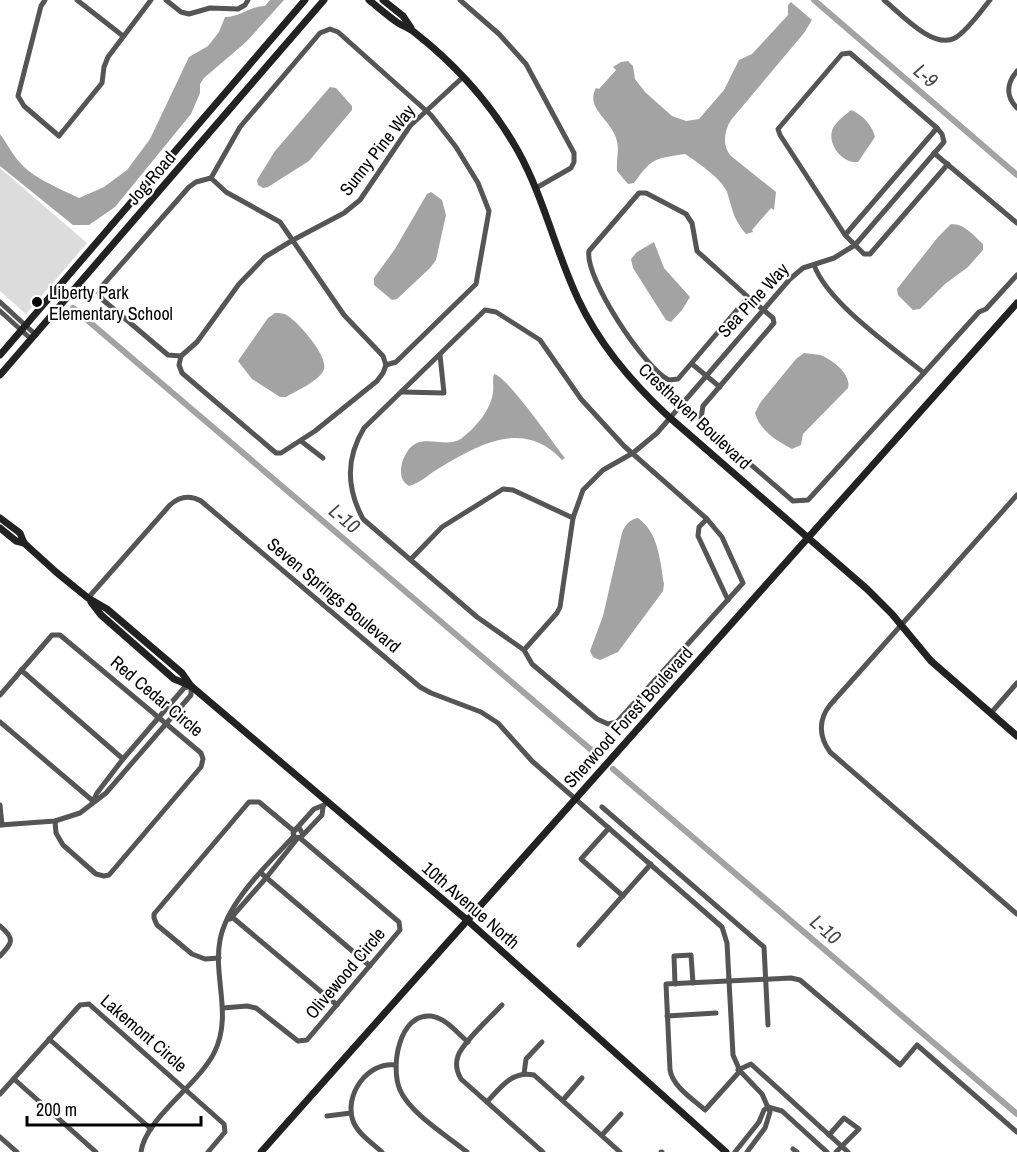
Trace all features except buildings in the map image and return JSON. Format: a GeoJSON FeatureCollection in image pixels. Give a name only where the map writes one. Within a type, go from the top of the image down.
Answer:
{"type":"FeatureCollection","features":[{"type":"Feature","properties":{"kind":"street"},"geometry":{"type":"LineString","coordinates":[[45,0],[41,6],[18,96],[24,106],[59,136],[102,83],[104,67],[123,36],[151,0]]}},
{"type":"Feature","properties":{"kind":"street"},"geometry":{"type":"LineString","coordinates":[[77,0],[123,36]]}},
{"type":"Feature","properties":{"kind":"street"},"geometry":{"type":"LineString","coordinates":[[166,0],[181,12],[189,14],[210,8],[237,9],[245,5],[248,0]]}},
{"type":"Feature","properties":{"kind":"street","name":"Jog Road"},"geometry":{"type":"LineString","coordinates":[[0,355],[305,0]]}},
{"type":"Feature","properties":{"kind":"street","name":"Jog Road"},"geometry":{"type":"LineString","coordinates":[[0,375],[324,0]]}},
{"type":"Feature","properties":{"kind":"street","name":"Cresthaven Boulevard"},"geometry":{"type":"LineString","coordinates":[[369,0],[398,23],[412,30]]}},
{"type":"Feature","properties":{"kind":"street","name":"Cresthaven Boulevard"},"geometry":{"type":"LineString","coordinates":[[383,0],[403,16],[412,30],[463,77],[506,131],[536,188],[578,298],[622,369],[669,417],[880,601],[931,661],[1017,736]]}},
{"type":"Feature","properties":{"kind":"street"},"geometry":{"type":"LineString","coordinates":[[460,0],[499,34],[526,64],[574,153],[572,168],[536,188]]}},
{"type":"Feature","properties":{"kind":"street"},"geometry":{"type":"LineString","coordinates":[[884,0],[930,37],[942,41],[957,36],[990,0]]}},
{"type":"Feature","properties":{"kind":"street"},"geometry":{"type":"LineString","coordinates":[[211,178],[226,192],[280,222],[344,315],[383,356],[386,365],[384,374],[377,381],[301,441],[281,453],[276,453],[182,373],[179,365],[181,356],[168,355],[103,300],[99,293],[103,285],[189,187],[196,182],[211,178],[240,127],[320,33],[330,29],[338,32],[427,111],[456,147],[478,183],[489,211],[476,284],[396,362],[386,365]]}},
{"type":"Feature","properties":{"kind":"street"},"geometry":{"type":"LineString","coordinates":[[845,235],[937,128],[850,53],[842,54],[778,129],[845,235],[864,254],[870,254],[948,164]]}},
{"type":"Feature","properties":{"kind":"street"},"geometry":{"type":"LineString","coordinates":[[1017,71],[1010,81],[1008,90],[1017,108]]}},
{"type":"Feature","properties":{"kind":"street","name":"Sunny Pine Way"},"geometry":{"type":"LineString","coordinates":[[181,356],[197,342],[239,284],[265,257],[344,213],[360,200],[400,140],[463,77]]}},
{"type":"Feature","properties":{"kind":"street","name":"Sea Pine Way"},"geometry":{"type":"LineString","coordinates":[[524,650],[560,607],[573,518],[579,498],[586,486],[611,464],[633,453],[653,437],[790,279],[803,268],[843,253],[855,245],[944,142],[937,128]]}},
{"type":"Feature","properties":{"kind":"street"},"geometry":{"type":"LineString","coordinates":[[934,153],[1017,223]]}},
{"type":"Feature","properties":{"kind":"street"},"geometry":{"type":"LineString","coordinates":[[748,297],[678,379],[669,380],[655,370],[629,339],[601,291],[588,258],[589,252],[639,193],[646,192],[686,214],[692,223],[698,250],[773,318],[774,323],[703,406],[701,418],[707,427],[793,501],[800,502],[808,500],[979,312],[987,309],[1017,275]]}},
{"type":"Feature","properties":{"kind":"street"},"geometry":{"type":"LineString","coordinates":[[125,211],[135,219]]}},
{"type":"Feature","properties":{"kind":"street"},"geometry":{"type":"LineString","coordinates":[[814,265],[818,277],[853,315],[924,373]]}},
{"type":"Feature","properties":{"kind":"street"},"geometry":{"type":"LineString","coordinates":[[0,302],[34,337]]}},
{"type":"Feature","properties":{"kind":"street","name":"Sherwood Forest Boulevard"},"geometry":{"type":"LineString","coordinates":[[261,1152],[1017,303]]}},
{"type":"Feature","properties":{"kind":"street"},"geometry":{"type":"LineString","coordinates":[[485,310],[496,312],[540,340],[581,399],[624,446],[707,519],[722,537],[743,583],[617,722],[608,724],[597,719],[532,664],[524,650],[477,617],[363,519],[355,500],[350,462],[355,443],[364,428],[403,392],[485,310]]}},
{"type":"Feature","properties":{"kind":"street"},"geometry":{"type":"LineString","coordinates":[[0,311],[24,328]]}},
{"type":"Feature","properties":{"kind":"street"},"geometry":{"type":"LineString","coordinates":[[403,392],[444,393],[440,355]]}},
{"type":"Feature","properties":{"kind":"street"},"geometry":{"type":"LineString","coordinates":[[692,364],[720,387]]}},
{"type":"Feature","properties":{"kind":"street"},"geometry":{"type":"LineString","coordinates":[[301,441],[323,458]]}},
{"type":"Feature","properties":{"kind":"street"},"geometry":{"type":"LineString","coordinates":[[411,559],[442,527],[503,489],[513,490],[573,518]]}},
{"type":"Feature","properties":{"kind":"street"},"geometry":{"type":"LineString","coordinates":[[1017,495],[830,705],[823,716],[821,733],[830,752],[1017,914]]}},
{"type":"Feature","properties":{"kind":"street","name":"Seven Springs Boulevard"},"geometry":{"type":"LineString","coordinates":[[88,598],[174,502],[185,497],[197,499],[420,687],[481,712],[498,723],[532,761],[722,927],[727,939],[733,1056],[739,1070]]}},
{"type":"Feature","properties":{"kind":"street","name":"10th Avenue North"},"geometry":{"type":"LineString","coordinates":[[0,518],[20,533],[24,543]]}},
{"type":"Feature","properties":{"kind":"street"},"geometry":{"type":"LineString","coordinates":[[707,519],[699,527],[698,536],[728,600]]}},
{"type":"Feature","properties":{"kind":"street","name":"10th Avenue North"},"geometry":{"type":"LineString","coordinates":[[0,528],[16,541],[24,543],[88,598],[101,615],[174,680],[191,686],[325,804],[467,920],[726,1152]]}},
{"type":"Feature","properties":{"kind":"street","name":"Red Cedar Circle"},"geometry":{"type":"LineString","coordinates":[[0,695],[52,635],[60,634],[201,753],[203,763],[108,875],[96,874],[63,845],[56,833],[55,821]]}},
{"type":"Feature","properties":{"kind":"street"},"geometry":{"type":"LineString","coordinates":[[21,670],[123,759]]}},
{"type":"Feature","properties":{"kind":"street"},"geometry":{"type":"LineString","coordinates":[[991,713],[1017,683]]}},
{"type":"Feature","properties":{"kind":"street"},"geometry":{"type":"LineString","coordinates":[[0,805],[1,825],[55,821],[72,817],[106,793],[191,695],[191,686],[184,688],[123,759],[93,801]]}},
{"type":"Feature","properties":{"kind":"street"},"geometry":{"type":"LineString","coordinates":[[0,722],[93,801]]}},
{"type":"Feature","properties":{"kind":"street","name":"Olivewood Circle"},"geometry":{"type":"LineString","coordinates":[[219,958],[205,959],[192,954],[157,925],[154,914],[249,802],[259,802],[399,922],[400,926],[398,934],[338,1005],[310,1037],[302,1041],[298,1041],[256,1008],[247,1006],[223,1008]]}},
{"type":"Feature","properties":{"kind":"street"},"geometry":{"type":"LineString","coordinates":[[226,922],[267,878],[314,808],[325,804]]}},
{"type":"Feature","properties":{"kind":"street"},"geometry":{"type":"LineString","coordinates":[[141,1152],[143,1141],[151,1129],[207,1065],[216,1049],[222,1028],[223,1008],[219,958],[220,939],[226,922],[235,906],[261,873],[297,835],[322,815],[325,804]]}},
{"type":"Feature","properties":{"kind":"street"},"geometry":{"type":"LineString","coordinates":[[602,807],[764,947],[768,1025]]}},
{"type":"Feature","properties":{"kind":"street"},"geometry":{"type":"LineString","coordinates":[[609,828],[581,859],[623,896]]}},
{"type":"Feature","properties":{"kind":"street"},"geometry":{"type":"LineString","coordinates":[[579,945],[651,864]]}},
{"type":"Feature","properties":{"kind":"street"},"geometry":{"type":"LineString","coordinates":[[261,873],[370,966]]}},
{"type":"Feature","properties":{"kind":"street"},"geometry":{"type":"LineString","coordinates":[[232,917],[338,1005]]}},
{"type":"Feature","properties":{"kind":"street"},"geometry":{"type":"LineString","coordinates":[[0,926],[10,935],[11,939],[0,956]]}},
{"type":"Feature","properties":{"kind":"street"},"geometry":{"type":"LineString","coordinates":[[675,984],[674,956],[691,955],[693,983]]}},
{"type":"Feature","properties":{"kind":"street"},"geometry":{"type":"LineString","coordinates":[[848,1152],[751,1064],[739,1070],[705,1110],[672,1078],[666,984],[791,978],[804,982],[900,1065],[917,1045],[1017,1132]]}},
{"type":"Feature","properties":{"kind":"street","name":"Lakemont Circle"},"geometry":{"type":"LineString","coordinates":[[0,1094],[80,1005],[89,1004],[224,1124],[223,1136],[208,1152]]}},
{"type":"Feature","properties":{"kind":"street"},"geometry":{"type":"LineString","coordinates":[[502,1005],[458,1054],[458,1071],[462,1079],[535,1150],[543,1152]]}},
{"type":"Feature","properties":{"kind":"street"},"geometry":{"type":"LineString","coordinates":[[667,1016],[716,1013]]}},
{"type":"Feature","properties":{"kind":"street"},"geometry":{"type":"LineString","coordinates":[[466,1152],[409,1104],[400,1089],[395,1065],[398,1047],[406,1031],[416,1021],[426,1016],[433,1016],[446,1022],[468,1042]]}},
{"type":"Feature","properties":{"kind":"street"},"geometry":{"type":"LineString","coordinates":[[49,1039],[151,1129]]}},
{"type":"Feature","properties":{"kind":"street"},"geometry":{"type":"LineString","coordinates":[[524,1074],[526,1059],[542,1042]]}},
{"type":"Feature","properties":{"kind":"street"},"geometry":{"type":"LineString","coordinates":[[382,1152],[359,1132],[351,1113],[352,1098],[365,1076],[379,1066],[395,1065]]}},
{"type":"Feature","properties":{"kind":"street"},"geometry":{"type":"LineString","coordinates":[[739,1070],[762,1094],[770,1112],[761,1133],[747,1152]]}},
{"type":"Feature","properties":{"kind":"street"},"geometry":{"type":"LineString","coordinates":[[487,1102],[511,1078],[524,1074],[538,1077],[620,1152]]}},
{"type":"Feature","properties":{"kind":"street"},"geometry":{"type":"LineString","coordinates":[[563,1100],[582,1078]]}},
{"type":"Feature","properties":{"kind":"street"},"geometry":{"type":"LineString","coordinates":[[14,1079],[96,1152]]}},
{"type":"Feature","properties":{"kind":"street"},"geometry":{"type":"LineString","coordinates":[[735,1152],[762,1119],[768,1107]]}},
{"type":"Feature","properties":{"kind":"street"},"geometry":{"type":"LineString","coordinates":[[768,1107],[782,1111],[827,1152]]}},
{"type":"Feature","properties":{"kind":"street"},"geometry":{"type":"LineString","coordinates":[[327,1116],[351,1113]]}},
{"type":"Feature","properties":{"kind":"street"},"geometry":{"type":"LineString","coordinates":[[602,1135],[621,1114]]}},
{"type":"Feature","properties":{"kind":"street"},"geometry":{"type":"LineString","coordinates":[[829,1135],[844,1118],[858,1129],[836,1152]]}},
{"type":"Feature","properties":{"kind":"street"},"geometry":{"type":"LineString","coordinates":[[0,1137],[17,1152]]}},
{"type":"Feature","properties":{"kind":"street"},"geometry":{"type":"LineString","coordinates":[[86,1152],[90,1147]]}},
{"type":"Feature","properties":{"kind":"shaded area"},"geometry":{"type":"Polygon","coordinates":[[[270,0],[284,0],[246,42],[204,78],[191,114],[115,207],[89,225],[73,225],[0,166],[0,134],[22,165],[53,186],[79,198],[104,187],[127,170],[150,139],[189,57],[208,46],[219,32],[225,17],[265,6],[270,0]]]}},
{"type":"Feature","properties":{"kind":"shaded area"},"geometry":{"type":"Polygon","coordinates":[[[791,2],[812,20],[804,33],[731,120],[725,138],[726,148],[731,156],[776,192],[774,210],[771,208],[752,230],[753,232],[746,234],[736,219],[724,187],[709,171],[685,154],[655,161],[634,183],[628,184],[617,171],[616,138],[596,108],[593,95],[596,88],[599,89],[616,70],[613,67],[628,61],[633,66],[635,79],[645,92],[672,116],[686,121],[699,119],[724,90],[739,60],[752,54],[788,15],[788,5],[791,2]]]}},
{"type":"Feature","properties":{"kind":"shaded area"},"geometry":{"type":"Polygon","coordinates":[[[330,87],[336,88],[352,106],[352,110],[309,161],[268,187],[263,188],[258,185],[257,180],[275,151],[330,87]]]}},
{"type":"Feature","properties":{"kind":"shaded area"},"geometry":{"type":"Polygon","coordinates":[[[851,110],[866,121],[875,137],[858,162],[846,160],[841,156],[834,146],[831,134],[833,128],[851,110]]]}},
{"type":"Feature","properties":{"kind":"shaded area"},"geometry":{"type":"Polygon","coordinates":[[[0,168],[87,243],[26,314],[0,291],[0,168]]]}},
{"type":"Feature","properties":{"kind":"shaded area"},"geometry":{"type":"Polygon","coordinates":[[[431,192],[442,200],[446,215],[436,260],[397,299],[392,300],[374,285],[374,278],[395,249],[427,194],[431,192]]]}},
{"type":"Feature","properties":{"kind":"shaded area"},"geometry":{"type":"Polygon","coordinates":[[[951,224],[956,224],[968,231],[983,244],[983,250],[968,267],[945,284],[920,309],[913,310],[898,295],[897,289],[951,224]]]}},
{"type":"Feature","properties":{"kind":"shaded area"},"geometry":{"type":"Polygon","coordinates":[[[654,242],[664,268],[690,297],[671,322],[666,320],[633,268],[631,259],[637,252],[654,242]]]}},
{"type":"Feature","properties":{"kind":"shaded area"},"geometry":{"type":"Polygon","coordinates":[[[275,313],[286,315],[299,325],[312,340],[324,363],[324,369],[318,377],[286,397],[280,397],[252,379],[238,361],[268,318],[275,313]]]}},
{"type":"Feature","properties":{"kind":"shaded area"},"geometry":{"type":"Polygon","coordinates":[[[804,353],[820,355],[830,360],[844,373],[848,388],[803,434],[801,445],[792,449],[765,430],[755,413],[760,403],[796,359],[804,353]]]}},
{"type":"Feature","properties":{"kind":"shaded area"},"geometry":{"type":"Polygon","coordinates":[[[494,374],[509,386],[565,458],[562,460],[547,448],[533,441],[517,438],[502,440],[471,450],[437,469],[418,483],[409,486],[402,478],[401,468],[409,449],[421,442],[456,441],[467,434],[482,418],[492,399],[494,374]]]}},
{"type":"Feature","properties":{"kind":"shaded area"},"geometry":{"type":"Polygon","coordinates":[[[638,518],[645,524],[654,539],[660,557],[663,591],[618,652],[600,660],[593,657],[590,651],[603,616],[622,533],[628,523],[638,518]]]}},
{"type":"Feature","properties":{"kind":"waterway","name":"L-9"},"geometry":{"type":"LineString","coordinates":[[814,0],[1017,175]]}},
{"type":"Feature","properties":{"kind":"waterway","name":"L-10"},"geometry":{"type":"LineString","coordinates":[[73,308],[596,754]]}},
{"type":"Feature","properties":{"kind":"waterway","name":"L-10"},"geometry":{"type":"LineString","coordinates":[[613,769],[1017,1114]]}},
{"type":"Feature","properties":{"kind":"place","name":"Liberty Park Elementary School"},"geometry":{"type":"Point","coordinates":[37,302]}}]}
